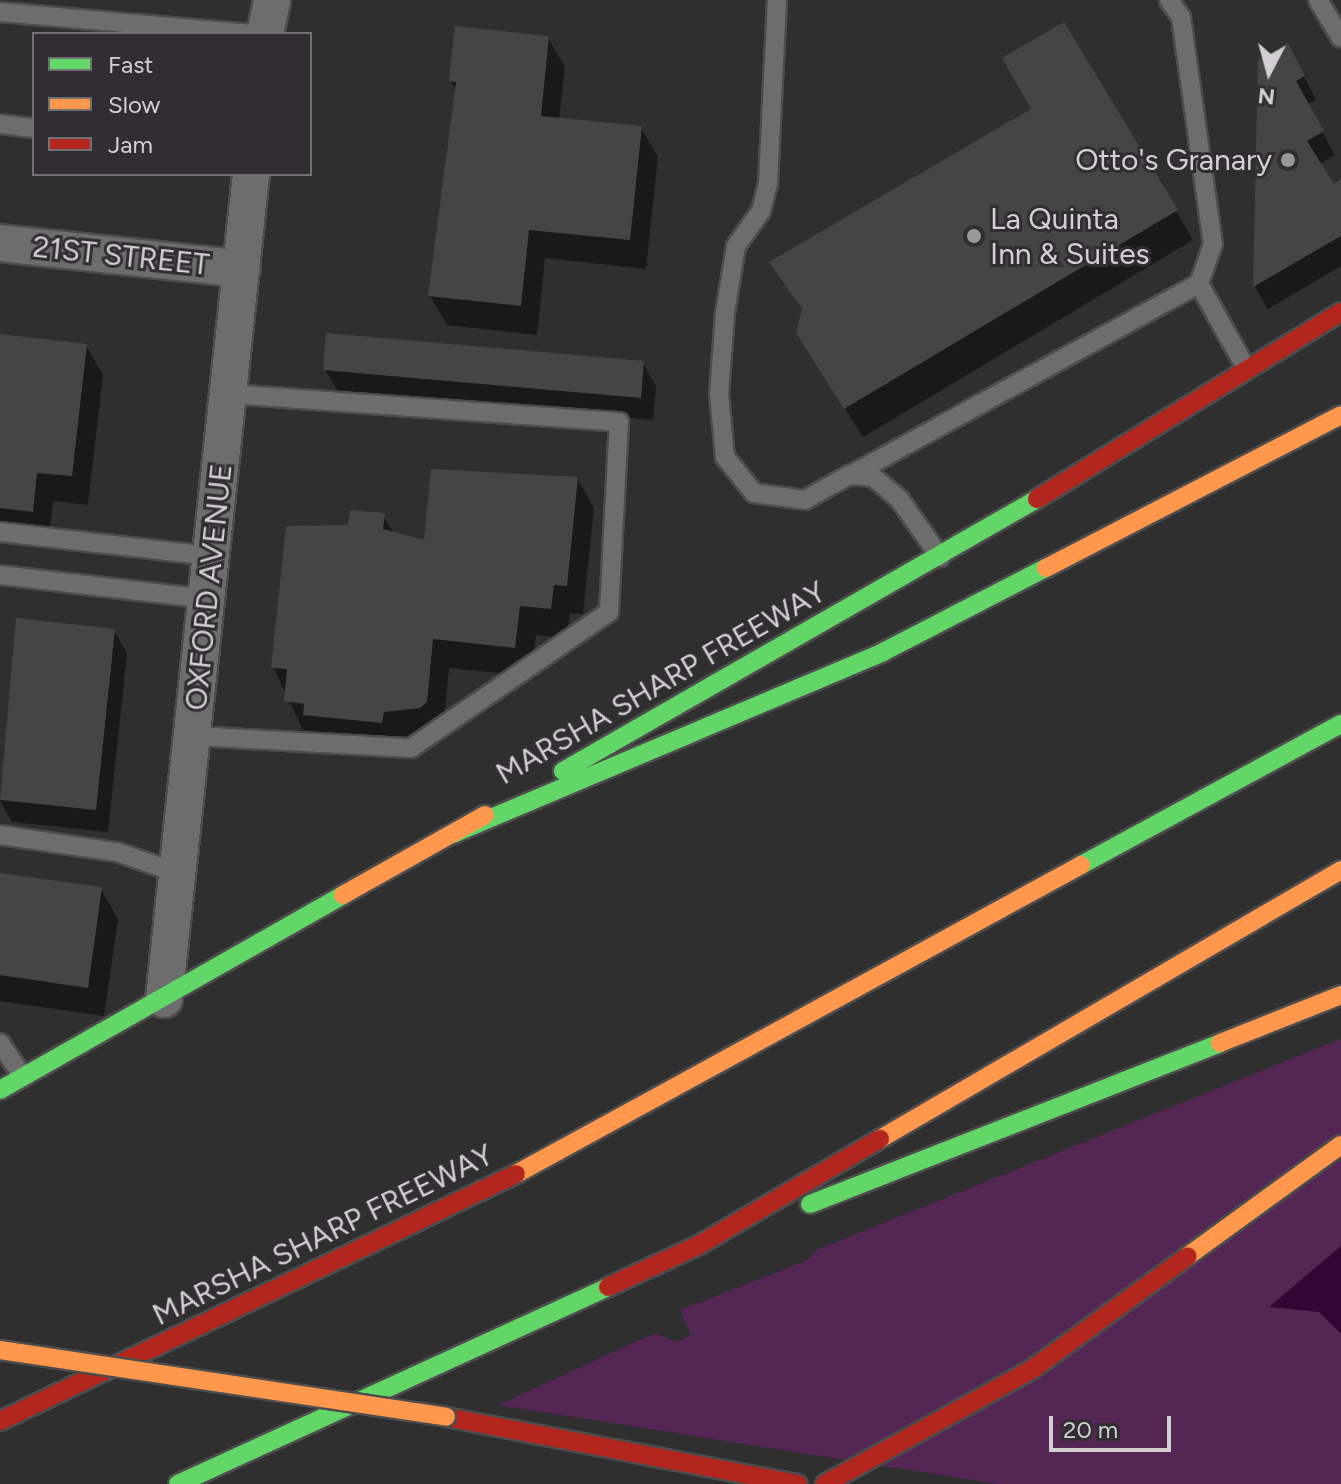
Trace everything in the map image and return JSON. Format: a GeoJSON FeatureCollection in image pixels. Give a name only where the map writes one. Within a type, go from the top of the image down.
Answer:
{"type":"FeatureCollection","features":[{"type":"Feature","properties":{"kind":"main road","name":"MARSHA SHARP FREEWAY"},"geometry":{"type":"LineString","coordinates":[[0,1090],[940,557],[1341,312]]}},
{"type":"Feature","properties":{"kind":"main road"},"geometry":{"type":"LineString","coordinates":[[453,834],[883,652],[1341,415]]}},
{"type":"Feature","properties":{"kind":"main road","name":"MARSHA SHARP FREEWAY"},"geometry":{"type":"LineString","coordinates":[[0,1421],[519,1172],[1341,724]]}},
{"type":"Feature","properties":{"kind":"main road"},"geometry":{"type":"LineString","coordinates":[[699,1245],[1341,870]]}},
{"type":"Feature","properties":{"kind":"main road"},"geometry":{"type":"LineString","coordinates":[[178,1484],[699,1245],[1039,1120],[1341,995]]}},
{"type":"Feature","properties":{"kind":"main road"},"geometry":{"type":"LineString","coordinates":[[825,1484],[1034,1368],[1341,1145]]}},
{"type":"Feature","properties":{"kind":"main road"},"geometry":{"type":"LineString","coordinates":[[0,1350],[446,1417],[798,1484]]}},
{"type":"Feature","properties":{"kind":"street"},"geometry":{"type":"LineString","coordinates":[[265,32],[272,0]]}},
{"type":"Feature","properties":{"kind":"street","name":"OXFORD AVENUE"},"geometry":{"type":"LineString","coordinates":[[164,999],[180,874],[251,176]]}},
{"type":"Feature","properties":{"kind":"street","name":"21ST STREET"},"geometry":{"type":"LineString","coordinates":[[0,243],[242,269]]}},
{"type":"Feature","properties":{"kind":"lane"},"geometry":{"type":"LineString","coordinates":[[777,0],[768,183],[761,211],[736,246],[725,313],[719,394],[725,457],[754,493],[805,500],[1199,284],[1213,244],[1181,17],[1169,0]]}},
{"type":"Feature","properties":{"kind":"lane"},"geometry":{"type":"LineString","coordinates":[[1318,0],[1341,38]]}},
{"type":"Feature","properties":{"kind":"lane"},"geometry":{"type":"LineString","coordinates":[[0,12],[231,32]]}},
{"type":"Feature","properties":{"kind":"lane"},"geometry":{"type":"LineString","coordinates":[[0,124],[32,128]]}},
{"type":"Feature","properties":{"kind":"lane"},"geometry":{"type":"LineString","coordinates":[[1199,284],[1247,370]]}},
{"type":"Feature","properties":{"kind":"lane"},"geometry":{"type":"LineString","coordinates":[[194,736],[411,748],[609,612],[619,422],[228,394]]}},
{"type":"Feature","properties":{"kind":"lane"},"geometry":{"type":"LineString","coordinates":[[849,475],[873,477],[900,500],[940,557]]}},
{"type":"Feature","properties":{"kind":"lane"},"geometry":{"type":"LineString","coordinates":[[0,532],[212,556]]}},
{"type":"Feature","properties":{"kind":"lane"},"geometry":{"type":"LineString","coordinates":[[0,575],[208,599]]}},
{"type":"Feature","properties":{"kind":"lane"},"geometry":{"type":"LineString","coordinates":[[0,835],[117,852],[180,874]]}},
{"type":"Feature","properties":{"kind":"lane"},"geometry":{"type":"LineString","coordinates":[[0,1043],[23,1077]]}},
{"type":"Feature","properties":{"kind":"shaded area"},"geometry":{"type":"Polygon","coordinates":[[[1341,1039],[1341,1484],[998,1484],[498,1405],[655,1333],[677,1342],[691,1335],[680,1310],[808,1260],[816,1250],[1341,1039]]]}},
{"type":"Feature","properties":{"kind":"shaded area"},"geometry":{"type":"Polygon","coordinates":[[[1341,1246],[1341,1334],[1319,1312],[1269,1307],[1341,1246]]]}},
{"type":"Feature","properties":{"kind":"building","name":"La Quinta Inn & Suites"},"geometry":{"type":"Polygon","coordinates":[[[1064,22],[1178,210],[844,409],[796,333],[802,309],[769,262],[1031,109],[1002,58],[1064,22]]]}},
{"type":"Feature","properties":{"kind":"building"},"geometry":{"type":"Polygon","coordinates":[[[455,26],[549,36],[541,116],[642,126],[630,240],[529,230],[521,306],[428,296],[456,82],[449,81],[455,26]]]}},
{"type":"Feature","properties":{"kind":"building","name":"Otto's Granary"},"geometry":{"type":"Polygon","coordinates":[[[1288,43],[1305,76],[1296,81],[1324,131],[1307,141],[1334,184],[1341,179],[1341,236],[1253,287],[1258,60],[1288,43]]]}},
{"type":"Feature","properties":{"kind":"building"},"geometry":{"type":"Polygon","coordinates":[[[326,333],[644,361],[641,398],[323,370],[326,333]]]}},
{"type":"Feature","properties":{"kind":"building"},"geometry":{"type":"Polygon","coordinates":[[[0,334],[87,344],[72,476],[37,473],[33,512],[0,508],[0,334]]]}},
{"type":"Feature","properties":{"kind":"building"},"geometry":{"type":"Polygon","coordinates":[[[431,469],[578,477],[567,586],[554,585],[551,609],[520,606],[515,648],[433,639],[427,702],[420,708],[384,712],[382,723],[303,715],[304,704],[284,701],[287,669],[271,668],[286,526],[348,525],[350,510],[385,513],[383,529],[424,540],[431,469]]]}},
{"type":"Feature","properties":{"kind":"building"},"geometry":{"type":"Polygon","coordinates":[[[16,618],[115,629],[96,810],[0,800],[16,618]]]}},
{"type":"Feature","properties":{"kind":"building"},"geometry":{"type":"Polygon","coordinates":[[[0,873],[102,887],[88,988],[0,975],[0,873]]]}},
{"type":"Feature","properties":{"kind":"traffic: fast"},"geometry":{"type":"LineString","coordinates":[[563,771],[1037,499]]}},
{"type":"Feature","properties":{"kind":"traffic: fast"},"geometry":{"type":"LineString","coordinates":[[453,834],[883,652],[1046,568]]}},
{"type":"Feature","properties":{"kind":"traffic: fast"},"geometry":{"type":"LineString","coordinates":[[1081,865],[1341,724]]}},
{"type":"Feature","properties":{"kind":"traffic: fast"},"geometry":{"type":"LineString","coordinates":[[0,1090],[343,895]]}},
{"type":"Feature","properties":{"kind":"traffic: fast"},"geometry":{"type":"LineString","coordinates":[[810,1204],[1220,1043]]}},
{"type":"Feature","properties":{"kind":"traffic: fast"},"geometry":{"type":"LineString","coordinates":[[178,1484],[608,1287]]}},
{"type":"Feature","properties":{"kind":"traffic: slow"},"geometry":{"type":"LineString","coordinates":[[1046,568],[1341,415]]}},
{"type":"Feature","properties":{"kind":"traffic: slow"},"geometry":{"type":"LineString","coordinates":[[343,895],[485,815]]}},
{"type":"Feature","properties":{"kind":"traffic: slow"},"geometry":{"type":"LineString","coordinates":[[516,1174],[1081,865]]}},
{"type":"Feature","properties":{"kind":"traffic: slow"},"geometry":{"type":"LineString","coordinates":[[880,1139],[1341,870]]}},
{"type":"Feature","properties":{"kind":"traffic: slow"},"geometry":{"type":"LineString","coordinates":[[1220,1043],[1341,995]]}},
{"type":"Feature","properties":{"kind":"traffic: slow"},"geometry":{"type":"LineString","coordinates":[[1188,1256],[1341,1145]]}},
{"type":"Feature","properties":{"kind":"traffic: slow"},"geometry":{"type":"LineString","coordinates":[[0,1350],[446,1417]]}},
{"type":"Feature","properties":{"kind":"traffic: jam"},"geometry":{"type":"LineString","coordinates":[[1037,499],[1341,312]]}},
{"type":"Feature","properties":{"kind":"traffic: jam"},"geometry":{"type":"LineString","coordinates":[[608,1287],[699,1245],[880,1139]]}},
{"type":"Feature","properties":{"kind":"traffic: jam"},"geometry":{"type":"LineString","coordinates":[[0,1421],[516,1174]]}},
{"type":"Feature","properties":{"kind":"traffic: jam"},"geometry":{"type":"LineString","coordinates":[[825,1484],[1034,1368],[1188,1256]]}},
{"type":"Feature","properties":{"kind":"traffic: jam"},"geometry":{"type":"LineString","coordinates":[[446,1417],[798,1484]]}},
{"type":"Feature","properties":{"kind":"place","name":"Otto's Granary"},"geometry":{"type":"Point","coordinates":[1288,160]}},
{"type":"Feature","properties":{"kind":"place","name":"La Quinta Inn & Suites"},"geometry":{"type":"Point","coordinates":[974,236]}}]}
